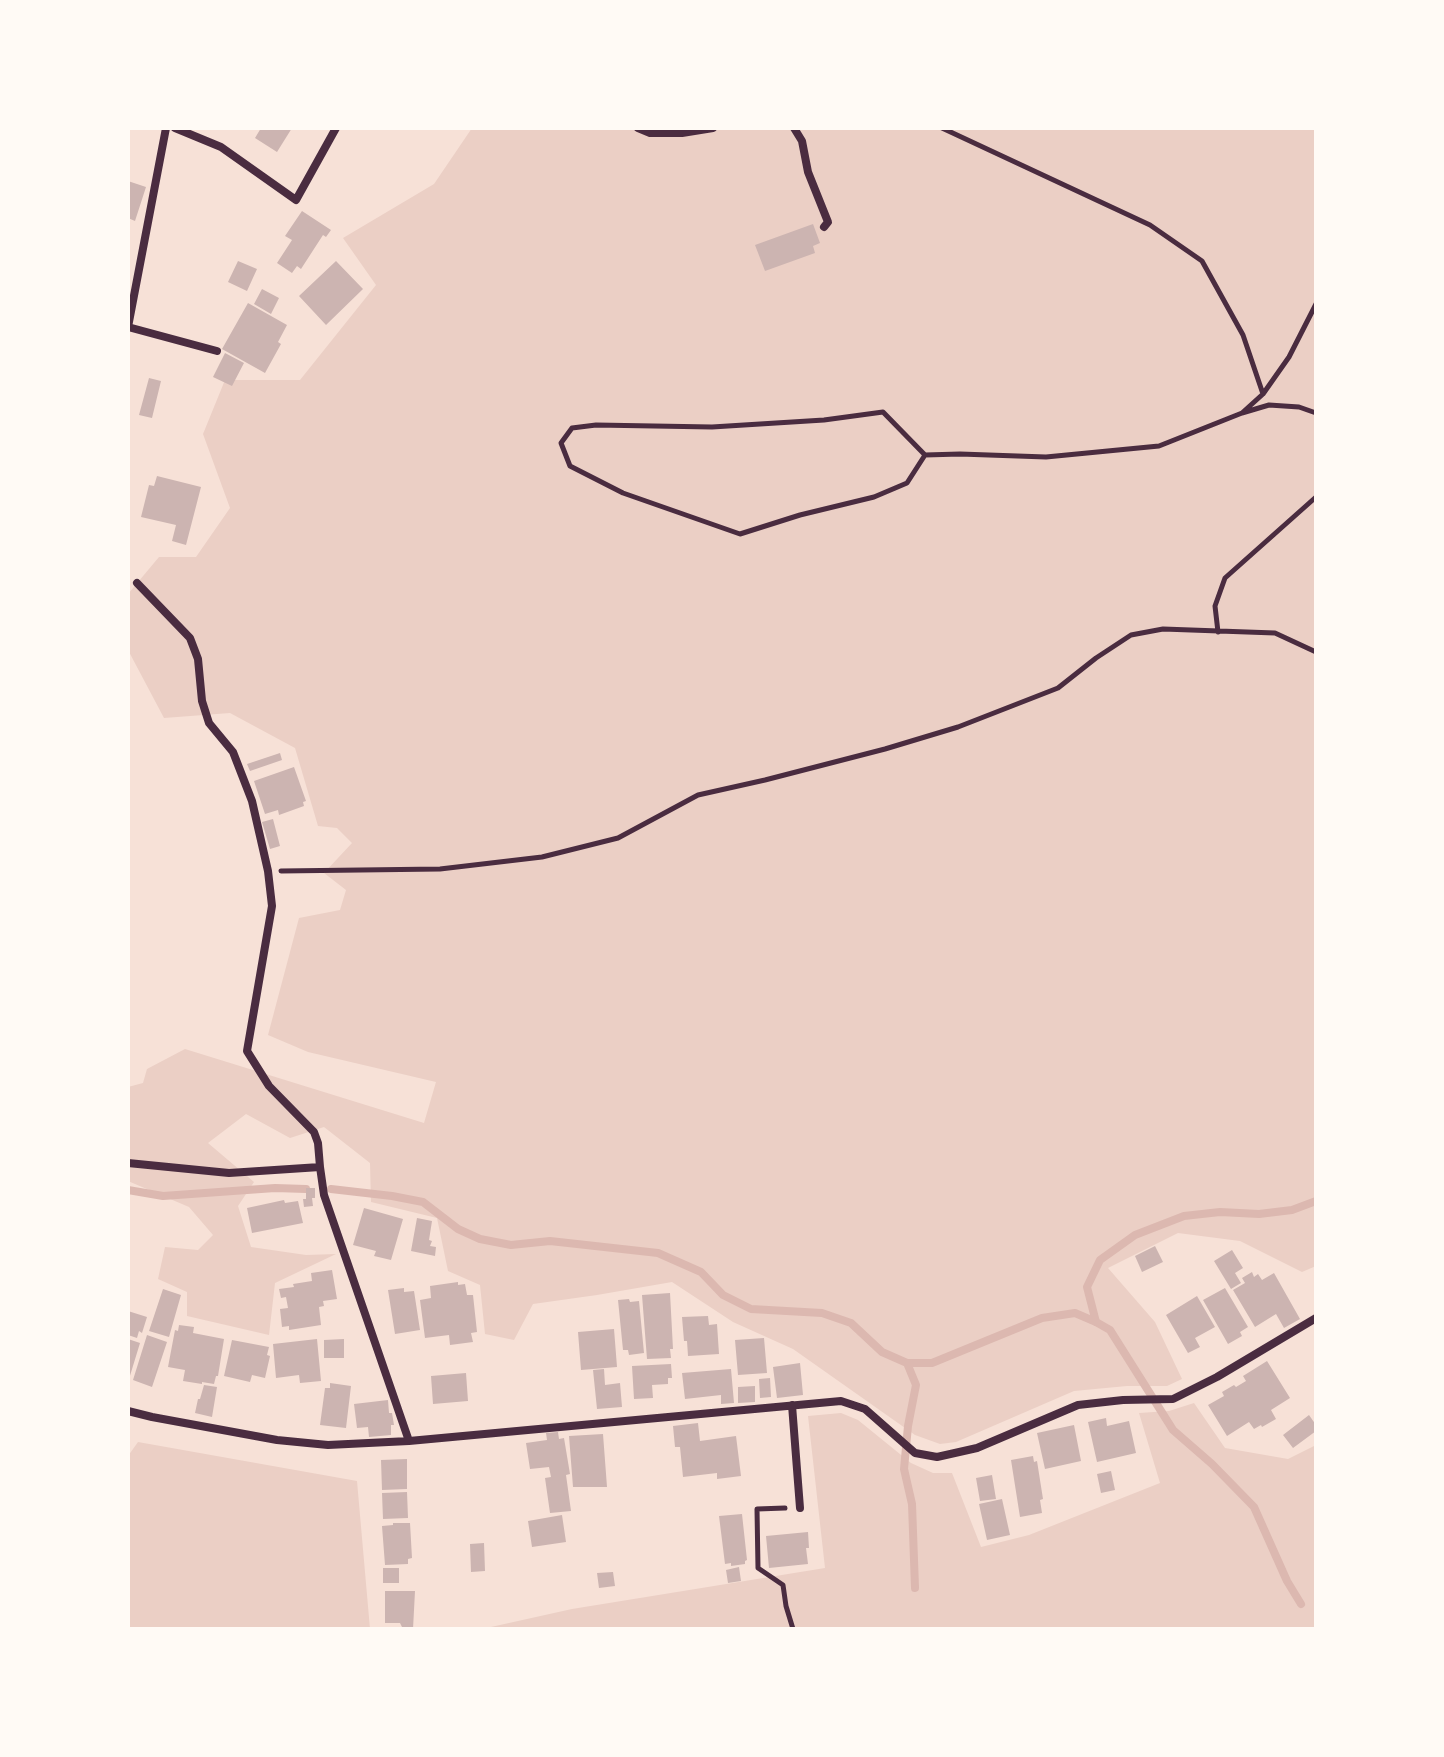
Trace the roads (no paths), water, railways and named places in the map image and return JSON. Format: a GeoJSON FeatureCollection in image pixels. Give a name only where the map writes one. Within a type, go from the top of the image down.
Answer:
{"type":"FeatureCollection","features":[{"type":"Feature","properties":{"kind":"street"},"geometry":{"type":"LineString","coordinates":[[166,128],[128,327],[217,351]]}},
{"type":"Feature","properties":{"kind":"street"},"geometry":{"type":"LineString","coordinates":[[175,128],[221,147],[296,200],[336,128]]}},
{"type":"Feature","properties":{"kind":"street"},"geometry":{"type":"LineString","coordinates":[[638,128],[650,133],[682,133],[713,128]]}},
{"type":"Feature","properties":{"kind":"street"},"geometry":{"type":"LineString","coordinates":[[794,128],[802,141],[808,172],[828,222],[824,227]]}},
{"type":"Feature","properties":{"kind":"street"},"geometry":{"type":"LineString","coordinates":[[137,583],[190,638],[198,659],[202,701],[209,723],[233,752],[252,801],[268,871],[272,906],[247,1051],[269,1086],[314,1132],[324,1195],[409,1441]]}},
{"type":"Feature","properties":{"kind":"street"},"geometry":{"type":"LineString","coordinates":[[128,1163],[229,1173],[320,1167]]}},
{"type":"Feature","properties":{"kind":"street"},"geometry":{"type":"LineString","coordinates":[[128,1411],[290,1441],[328,1445],[409,1441],[841,1401],[865,1409],[915,1453],[937,1457],[977,1448],[1078,1405],[1173,1399],[1217,1377],[1316,1318]]}},
{"type":"Feature","properties":{"kind":"street"},"geometry":{"type":"LineString","coordinates":[[792,1405],[800,1508]]}},
{"type":"Feature","properties":{"kind":"waterway"},"geometry":{"type":"LineString","coordinates":[[128,1190],[163,1196],[275,1188],[306,1189]]}},
{"type":"Feature","properties":{"kind":"waterway"},"geometry":{"type":"LineString","coordinates":[[331,1189],[423,1202],[458,1229],[480,1239],[511,1245],[550,1241],[658,1253],[701,1272],[723,1295],[751,1309],[822,1313],[851,1323],[882,1352],[907,1363],[932,1363],[1042,1318],[1075,1313],[1110,1330],[1173,1430],[1254,1507],[1287,1581],[1301,1604]]}},
{"type":"Feature","properties":{"kind":"waterway"},"geometry":{"type":"LineString","coordinates":[[1096,1322],[1087,1287],[1100,1260],[1135,1235],[1184,1216],[1220,1212],[1259,1214],[1292,1210],[1316,1201]]}},
{"type":"Feature","properties":{"kind":"waterway"},"geometry":{"type":"LineString","coordinates":[[907,1363],[916,1385],[904,1469],[912,1504],[915,1588]]}}]}
